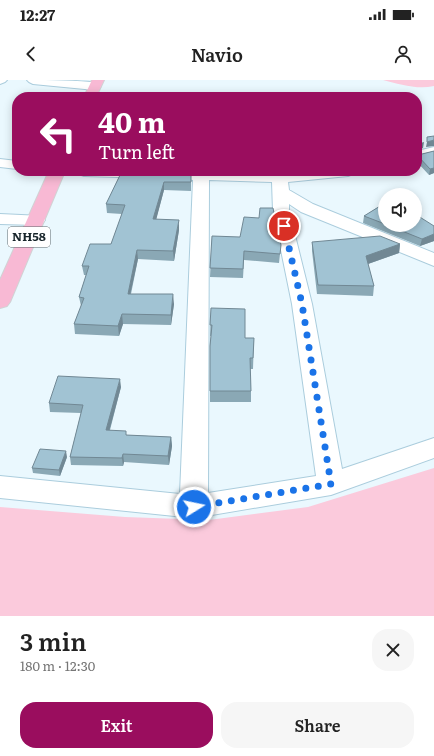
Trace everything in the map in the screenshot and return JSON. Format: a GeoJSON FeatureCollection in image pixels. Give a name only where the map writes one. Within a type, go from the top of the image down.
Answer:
{"type":"FeatureCollection","features":[{"type":"Feature","properties":{"kind":"main road","name":"NH58"},"geometry":{"type":"LineString","coordinates":[[0,302],[55,176]]}},
{"type":"Feature","properties":{"kind":"street"},"geometry":{"type":"LineString","coordinates":[[33,80],[94,88]]}},
{"type":"Feature","properties":{"kind":"street"},"geometry":{"type":"LineString","coordinates":[[422,153],[434,151]]}},
{"type":"Feature","properties":{"kind":"street"},"geometry":{"type":"LineString","coordinates":[[0,163],[12,164]]}},
{"type":"Feature","properties":{"kind":"street"},"geometry":{"type":"LineString","coordinates":[[194,507],[201,176]]}},
{"type":"Feature","properties":{"kind":"street"},"geometry":{"type":"LineString","coordinates":[[209,176],[280,185],[324,176]]}},
{"type":"Feature","properties":{"kind":"street"},"geometry":{"type":"LineString","coordinates":[[280,185],[307,208],[434,260]]}},
{"type":"Feature","properties":{"kind":"street"},"geometry":{"type":"LineString","coordinates":[[280,185],[281,211],[302,304],[331,484]]}},
{"type":"Feature","properties":{"kind":"street"},"geometry":{"type":"LineString","coordinates":[[0,219],[36,220]]}},
{"type":"Feature","properties":{"kind":"street"},"geometry":{"type":"LineString","coordinates":[[0,487],[194,507],[331,484],[434,448]]}},
{"type":"Feature","properties":{"kind":"shaded area"},"geometry":{"type":"Polygon","coordinates":[[[383,80],[434,80],[434,86],[415,87],[383,80]]]}},
{"type":"Feature","properties":{"kind":"shaded area"},"geometry":{"type":"Polygon","coordinates":[[[434,468],[434,616],[0,616],[0,507],[125,517],[209,520],[308,507],[434,468]]]}},
{"type":"Feature","properties":{"kind":"building"},"geometry":{"type":"Polygon","coordinates":[[[434,136],[434,140],[427,142],[427,137],[434,136]]]}},
{"type":"Feature","properties":{"kind":"building"},"geometry":{"type":"Polygon","coordinates":[[[434,151],[434,168],[430,169],[422,160],[422,154],[434,151]]]}},
{"type":"Feature","properties":{"kind":"building"},"geometry":{"type":"Polygon","coordinates":[[[120,176],[191,176],[191,182],[164,182],[153,219],[179,220],[173,251],[137,250],[128,294],[173,294],[171,315],[122,314],[118,326],[74,324],[84,298],[79,297],[89,266],[82,266],[90,244],[111,244],[125,205],[106,204],[120,176]]]}},
{"type":"Feature","properties":{"kind":"building"},"geometry":{"type":"Polygon","coordinates":[[[378,207],[378,221],[364,216],[378,207]]]}},
{"type":"Feature","properties":{"kind":"building"},"geometry":{"type":"Polygon","coordinates":[[[260,208],[273,208],[281,245],[280,254],[244,251],[243,269],[210,268],[212,236],[240,237],[244,217],[259,218],[260,208]]]}},
{"type":"Feature","properties":{"kind":"building"},"geometry":{"type":"Polygon","coordinates":[[[422,218],[434,226],[434,234],[422,239],[404,232],[422,232],[422,218]]]}},
{"type":"Feature","properties":{"kind":"building"},"geometry":{"type":"Polygon","coordinates":[[[380,236],[400,244],[366,256],[374,286],[318,285],[312,242],[380,236]]]}},
{"type":"Feature","properties":{"kind":"building"},"geometry":{"type":"Polygon","coordinates":[[[211,308],[245,309],[245,338],[254,338],[253,358],[250,358],[251,391],[210,391],[210,346],[212,325],[210,325],[211,308]]]}},
{"type":"Feature","properties":{"kind":"building"},"geometry":{"type":"Polygon","coordinates":[[[58,376],[120,379],[106,430],[126,431],[126,435],[171,437],[168,456],[123,454],[122,458],[70,457],[83,405],[49,403],[58,376]]]}},
{"type":"Feature","properties":{"kind":"building"},"geometry":{"type":"Polygon","coordinates":[[[40,449],[66,451],[59,470],[32,468],[40,449]]]}},
{"type":"Feature","properties":{"kind":"route"},"geometry":{"type":"LineString","coordinates":[[194,507],[331,484],[302,304],[284,226]]}}]}
